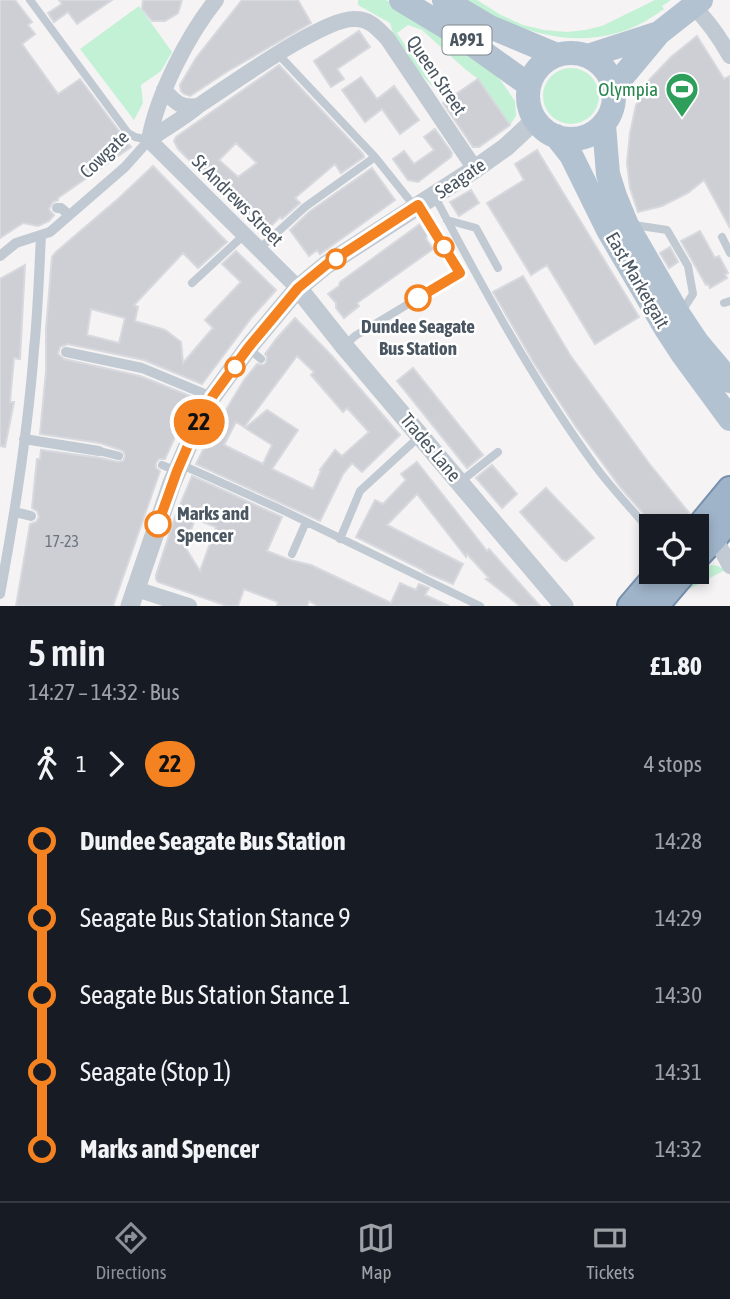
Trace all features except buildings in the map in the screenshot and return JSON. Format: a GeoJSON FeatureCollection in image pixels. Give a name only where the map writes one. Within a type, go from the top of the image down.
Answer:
{"type":"FeatureCollection","features":[{"type":"Feature","properties":{"kind":"highway"},"geometry":{"type":"LineString","coordinates":[[709,528],[730,489]]}},
{"type":"Feature","properties":{"kind":"highway"},"geometry":{"type":"LineString","coordinates":[[709,532],[730,517]]}},
{"type":"Feature","properties":{"kind":"highway"},"geometry":{"type":"LineString","coordinates":[[629,606],[648,584]]}},
{"type":"Feature","properties":{"kind":"highway"},"geometry":{"type":"LineString","coordinates":[[656,606],[675,584]]}},
{"type":"Feature","properties":{"kind":"main road","name":"A991"},"geometry":{"type":"LineString","coordinates":[[401,0],[458,35],[529,85]]}},
{"type":"Feature","properties":{"kind":"main road","name":"A991"},"geometry":{"type":"LineString","coordinates":[[444,0],[490,27],[557,55]]}},
{"type":"Feature","properties":{"kind":"main road"},"geometry":{"type":"LineString","coordinates":[[614,87],[659,33],[697,3]]}},
{"type":"Feature","properties":{"kind":"main road"},"geometry":{"type":"LineString","coordinates":[[588,56],[659,33]]}},
{"type":"Feature","properties":{"kind":"main road"},"geometry":{"type":"LineString","coordinates":[[578,53],[588,56],[600,63],[609,74],[614,87],[611,113],[604,125],[590,135],[573,139],[547,129],[530,109],[529,85],[544,62],[557,55],[578,53]]}},
{"type":"Feature","properties":{"kind":"main road","name":"East Marketgait"},"geometry":{"type":"LineString","coordinates":[[604,125],[608,174],[627,225],[679,315],[697,342],[730,381]]}},
{"type":"Feature","properties":{"kind":"main road","name":"East Marketgait"},"geometry":{"type":"LineString","coordinates":[[547,129],[571,155],[608,230],[666,329],[729,421]]}},
{"type":"Feature","properties":{"kind":"street"},"geometry":{"type":"LineString","coordinates":[[149,140],[157,106],[164,90],[212,2]]}},
{"type":"Feature","properties":{"kind":"street"},"geometry":{"type":"LineString","coordinates":[[697,3],[730,56]]}},
{"type":"Feature","properties":{"kind":"street","name":"Cowgate"},"geometry":{"type":"LineString","coordinates":[[0,256],[16,243],[36,233],[51,232],[165,128],[278,54],[341,20],[353,19]]}},
{"type":"Feature","properties":{"kind":"street","name":"Queen Street"},"geometry":{"type":"LineString","coordinates":[[353,19],[365,20],[375,25],[387,38],[475,169]]}},
{"type":"Feature","properties":{"kind":"street"},"geometry":{"type":"LineString","coordinates":[[164,90],[179,105],[198,106]]}},
{"type":"Feature","properties":{"kind":"street","name":"Seagate"},"geometry":{"type":"LineString","coordinates":[[133,598],[173,467],[212,397],[254,354],[298,288],[326,265],[506,147],[547,129]]}},
{"type":"Feature","properties":{"kind":"street","name":"St Andrews Street"},"geometry":{"type":"LineString","coordinates":[[149,140],[298,288]]}},
{"type":"Feature","properties":{"kind":"street"},"geometry":{"type":"LineString","coordinates":[[57,208],[69,215]]}},
{"type":"Feature","properties":{"kind":"street"},"geometry":{"type":"LineString","coordinates":[[0,594],[15,516],[24,439],[40,348],[36,332],[36,233]]}},
{"type":"Feature","properties":{"kind":"street","name":"Trades Lane"},"geometry":{"type":"LineString","coordinates":[[298,288],[379,395],[460,482],[564,606]]}},
{"type":"Feature","properties":{"kind":"street"},"geometry":{"type":"LineString","coordinates":[[22,331],[36,332]]}},
{"type":"Feature","properties":{"kind":"street"},"geometry":{"type":"LineString","coordinates":[[66,352],[142,368],[212,397]]}},
{"type":"Feature","properties":{"kind":"street"},"geometry":{"type":"LineString","coordinates":[[24,439],[99,451]]}},
{"type":"Feature","properties":{"kind":"street"},"geometry":{"type":"LineString","coordinates":[[0,518],[31,516]]}},
{"type":"Feature","properties":{"kind":"street"},"geometry":{"type":"LineString","coordinates":[[709,538],[730,566]]}},
{"type":"Feature","properties":{"kind":"street"},"geometry":{"type":"LineString","coordinates":[[133,598],[190,606]]}},
{"type":"Feature","properties":{"kind":"lane"},"geometry":{"type":"LineString","coordinates":[[30,0],[128,133],[149,140]]}},
{"type":"Feature","properties":{"kind":"lane"},"geometry":{"type":"LineString","coordinates":[[278,54],[422,203],[447,220],[477,228],[498,268]]}},
{"type":"Feature","properties":{"kind":"lane"},"geometry":{"type":"LineString","coordinates":[[258,250],[305,207],[375,157]]}},
{"type":"Feature","properties":{"kind":"lane"},"geometry":{"type":"LineString","coordinates":[[344,346],[355,336],[460,273],[422,203]]}},
{"type":"Feature","properties":{"kind":"lane"},"geometry":{"type":"LineString","coordinates":[[447,220],[548,398],[594,465],[639,518]]}},
{"type":"Feature","properties":{"kind":"lane"},"geometry":{"type":"LineString","coordinates":[[192,284],[244,235]]}},
{"type":"Feature","properties":{"kind":"lane"},"geometry":{"type":"LineString","coordinates":[[722,237],[730,253]]}},
{"type":"Feature","properties":{"kind":"lane"},"geometry":{"type":"LineString","coordinates":[[340,539],[360,491],[419,436]]}},
{"type":"Feature","properties":{"kind":"lane"},"geometry":{"type":"LineString","coordinates":[[99,451],[119,456]]}},
{"type":"Feature","properties":{"kind":"lane"},"geometry":{"type":"LineString","coordinates":[[460,482],[498,452]]}},
{"type":"Feature","properties":{"kind":"lane"},"geometry":{"type":"LineString","coordinates":[[173,467],[281,507],[340,539],[480,606]]}},
{"type":"Feature","properties":{"kind":"lane"},"geometry":{"type":"LineString","coordinates":[[292,554],[306,522]]}},
{"type":"Feature","properties":{"kind":"green space"},"geometry":{"type":"Polygon","coordinates":[[[358,0],[386,0],[479,57],[515,101],[516,116],[510,125],[478,79],[422,30],[408,25],[397,33],[434,88],[402,50],[390,23],[358,5],[358,0]]]}},
{"type":"Feature","properties":{"kind":"green space"},"geometry":{"type":"Polygon","coordinates":[[[464,0],[477,0],[523,25],[567,32],[602,26],[655,0],[671,0],[662,6],[664,9],[636,26],[592,38],[569,38],[526,29],[464,0]]]}},
{"type":"Feature","properties":{"kind":"green space"},"geometry":{"type":"Polygon","coordinates":[[[139,6],[172,52],[161,71],[141,85],[143,103],[134,120],[80,49],[139,6]]]}},
{"type":"Feature","properties":{"kind":"green space"},"geometry":{"type":"Polygon","coordinates":[[[571,68],[582,70],[591,76],[597,85],[597,107],[591,116],[582,122],[571,124],[560,122],[551,116],[545,107],[543,96],[545,85],[551,76],[560,70],[571,68]]]}},
{"type":"Feature","properties":{"kind":"green space"},"geometry":{"type":"Polygon","coordinates":[[[709,565],[718,566],[725,570],[709,579],[709,565]]]}},
{"type":"Feature","properties":{"kind":"green space"},"geometry":{"type":"Polygon","coordinates":[[[688,584],[699,584],[680,594],[688,584]]]}},
{"type":"Feature","properties":{"kind":"bus line","name":"22"},"geometry":{"type":"LineString","coordinates":[[158,524],[196,427],[212,397],[248,348],[298,288],[326,265],[418,205],[460,273],[418,298]]}},
{"type":"Feature","properties":{"kind":"place","name":"Olympia"},"geometry":{"type":"Point","coordinates":[682,119]}},
{"type":"Feature","properties":{"kind":"place","name":"Dundee Seagate Bus Station"},"geometry":{"type":"Point","coordinates":[418,298]}},
{"type":"Feature","properties":{"kind":"place","name":"Marks and Spencer"},"geometry":{"type":"Point","coordinates":[158,524]}}]}
